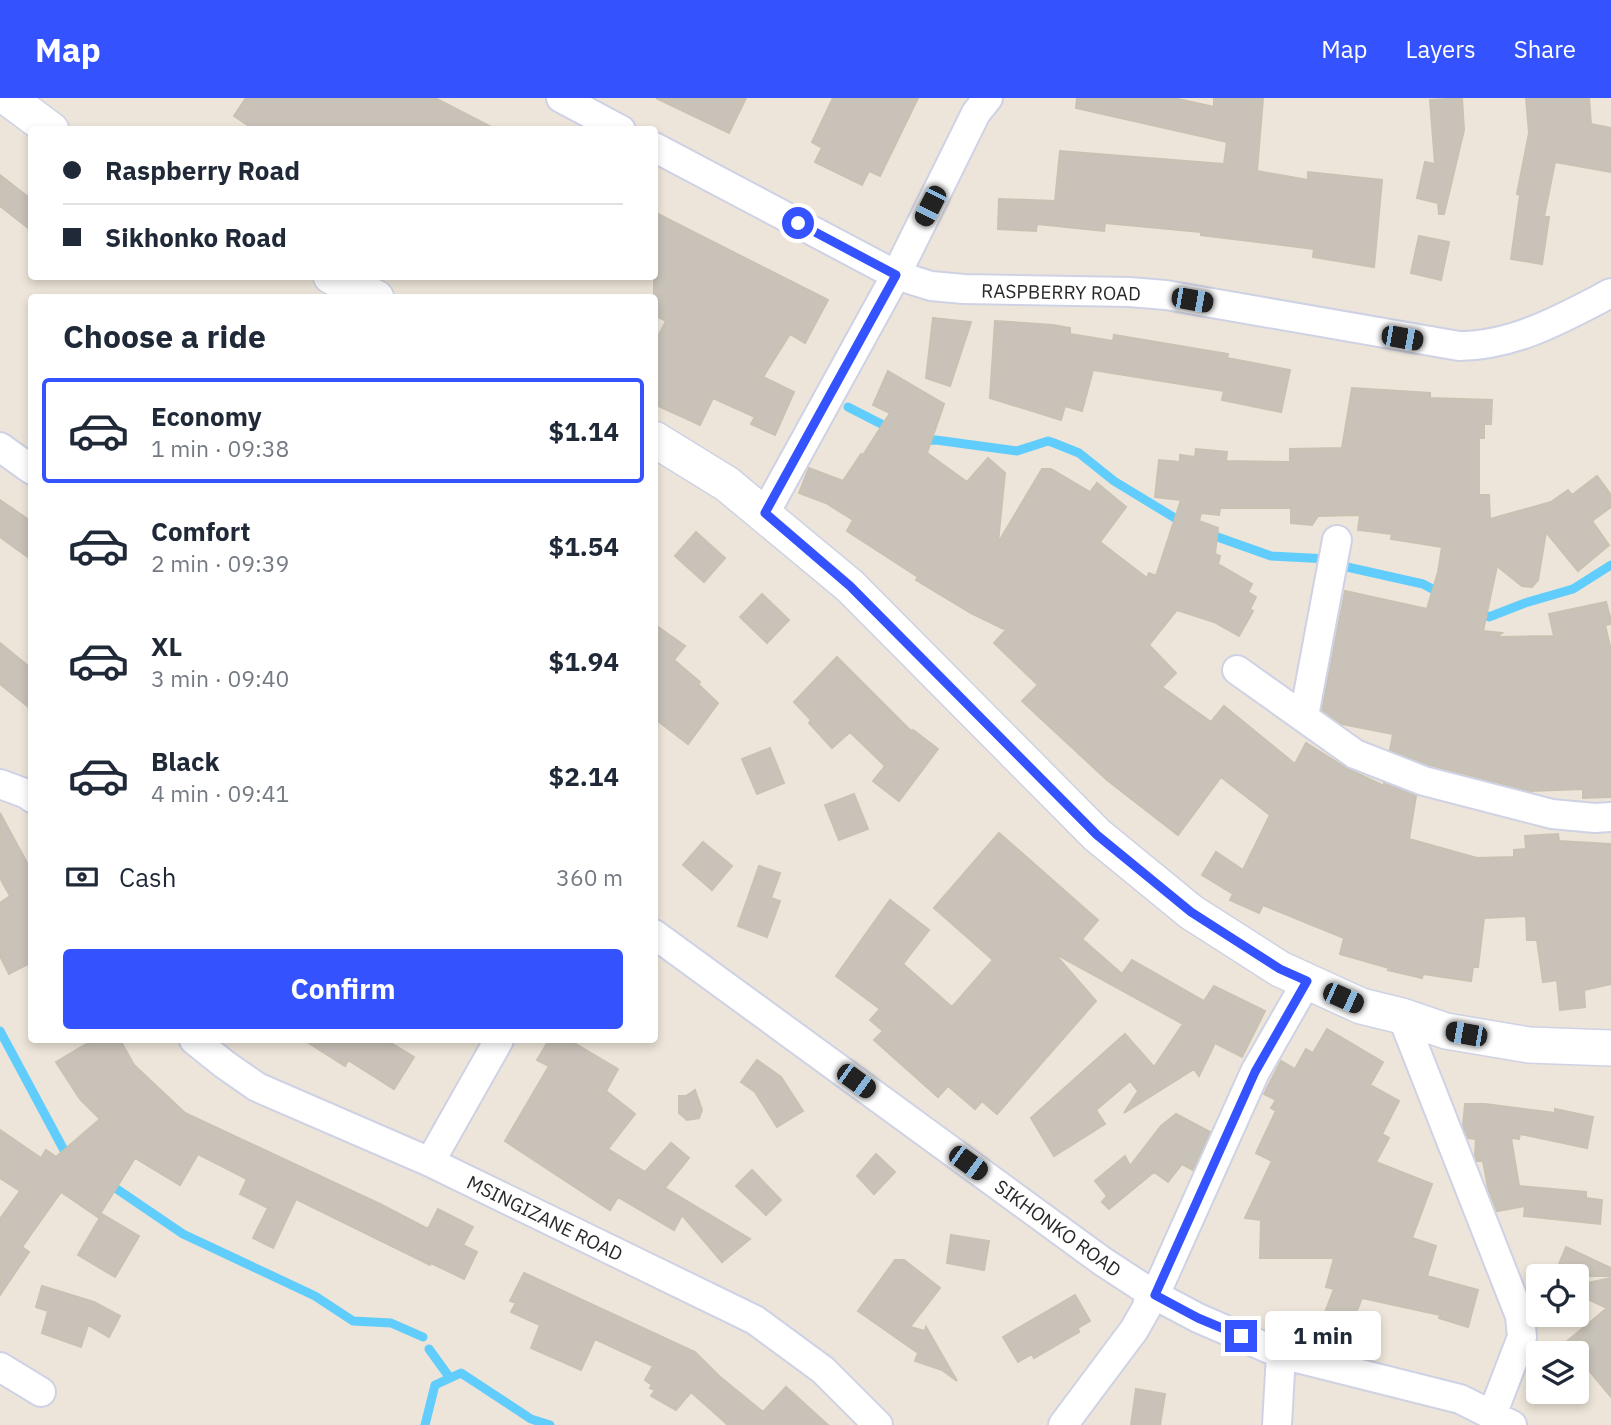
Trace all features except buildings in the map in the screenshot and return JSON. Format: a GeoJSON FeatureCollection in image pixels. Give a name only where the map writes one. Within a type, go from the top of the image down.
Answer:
{"type":"FeatureCollection","features":[{"type":"Feature","properties":{"kind":"street"},"geometry":{"type":"LineString","coordinates":[[8,98],[46,126]]}},
{"type":"Feature","properties":{"kind":"street"},"geometry":{"type":"LineString","coordinates":[[561,98],[614,126]]}},
{"type":"Feature","properties":{"kind":"street"},"geometry":{"type":"LineString","coordinates":[[765,513],[896,275],[976,113],[988,98]]}},
{"type":"Feature","properties":{"kind":"street","name":"RASPBERRY ROAD"},"geometry":{"type":"LineString","coordinates":[[658,149],[896,275],[931,286],[1166,295],[1428,343],[1459,346],[1482,346],[1528,333],[1611,293]]}},
{"type":"Feature","properties":{"kind":"street"},"geometry":{"type":"LineString","coordinates":[[339,280],[368,294]]}},
{"type":"Feature","properties":{"kind":"street"},"geometry":{"type":"LineString","coordinates":[[658,441],[727,484],[850,586],[1097,835],[1191,912],[1280,969],[1361,1006],[1446,1031],[1529,1045],[1611,1048]]}},
{"type":"Feature","properties":{"kind":"street"},"geometry":{"type":"LineString","coordinates":[[0,447],[28,467]]}},
{"type":"Feature","properties":{"kind":"street"},"geometry":{"type":"LineString","coordinates":[[1304,716],[1337,540]]}},
{"type":"Feature","properties":{"kind":"street"},"geometry":{"type":"LineString","coordinates":[[1237,670],[1354,754],[1424,781],[1552,814],[1611,817]]}},
{"type":"Feature","properties":{"kind":"street"},"geometry":{"type":"LineString","coordinates":[[0,784],[28,795]]}},
{"type":"Feature","properties":{"kind":"street","name":"SIKHONKO ROAD"},"geometry":{"type":"LineString","coordinates":[[658,937],[1102,1261],[1153,1294],[1198,1318],[1281,1354],[1460,1399],[1502,1420]]}},
{"type":"Feature","properties":{"kind":"street"},"geometry":{"type":"LineString","coordinates":[[1063,1425],[1146,1309],[1255,1072],[1307,981]]}},
{"type":"Feature","properties":{"kind":"street"},"geometry":{"type":"LineString","coordinates":[[1402,1016],[1520,1316],[1522,1337],[1502,1420]]}},
{"type":"Feature","properties":{"kind":"street","name":"MSINGIZANE ROAD"},"geometry":{"type":"LineString","coordinates":[[198,1043],[257,1087],[430,1162],[755,1320],[823,1370],[878,1425]]}},
{"type":"Feature","properties":{"kind":"street"},"geometry":{"type":"LineString","coordinates":[[430,1162],[497,1043]]}},
{"type":"Feature","properties":{"kind":"street"},"geometry":{"type":"LineString","coordinates":[[1277,1425],[1281,1354]]}},
{"type":"Feature","properties":{"kind":"street"},"geometry":{"type":"LineString","coordinates":[[0,1367],[41,1392]]}},
{"type":"Feature","properties":{"kind":"waterway"},"geometry":{"type":"LineString","coordinates":[[848,407],[893,430]]}},
{"type":"Feature","properties":{"kind":"waterway"},"geometry":{"type":"LineString","coordinates":[[922,441],[936,440],[1017,451],[1048,441],[1079,453],[1114,481],[1183,523]]}},
{"type":"Feature","properties":{"kind":"waterway"},"geometry":{"type":"LineString","coordinates":[[1209,534],[1271,556],[1328,559]]}},
{"type":"Feature","properties":{"kind":"waterway"},"geometry":{"type":"LineString","coordinates":[[1477,611],[1489,617],[1573,589],[1611,565]]}},
{"type":"Feature","properties":{"kind":"waterway"},"geometry":{"type":"LineString","coordinates":[[1347,567],[1423,584],[1442,594]]}},
{"type":"Feature","properties":{"kind":"waterway"},"geometry":{"type":"LineString","coordinates":[[0,1031],[65,1152],[71,1157]]}},
{"type":"Feature","properties":{"kind":"waterway"},"geometry":{"type":"LineString","coordinates":[[108,1183],[183,1234],[315,1296],[353,1321],[391,1323],[423,1337]]}},
{"type":"Feature","properties":{"kind":"waterway"},"geometry":{"type":"LineString","coordinates":[[429,1349],[450,1378]]}},
{"type":"Feature","properties":{"kind":"waterway"},"geometry":{"type":"LineString","coordinates":[[425,1425],[435,1385],[461,1373],[531,1419],[550,1425]]}},
{"type":"Feature","properties":{"kind":"route"},"geometry":{"type":"LineString","coordinates":[[798,223],[896,275],[765,513],[850,586],[1097,835],[1191,912],[1280,969],[1307,981],[1255,1072],[1155,1295],[1198,1318],[1241,1336]]}}]}
